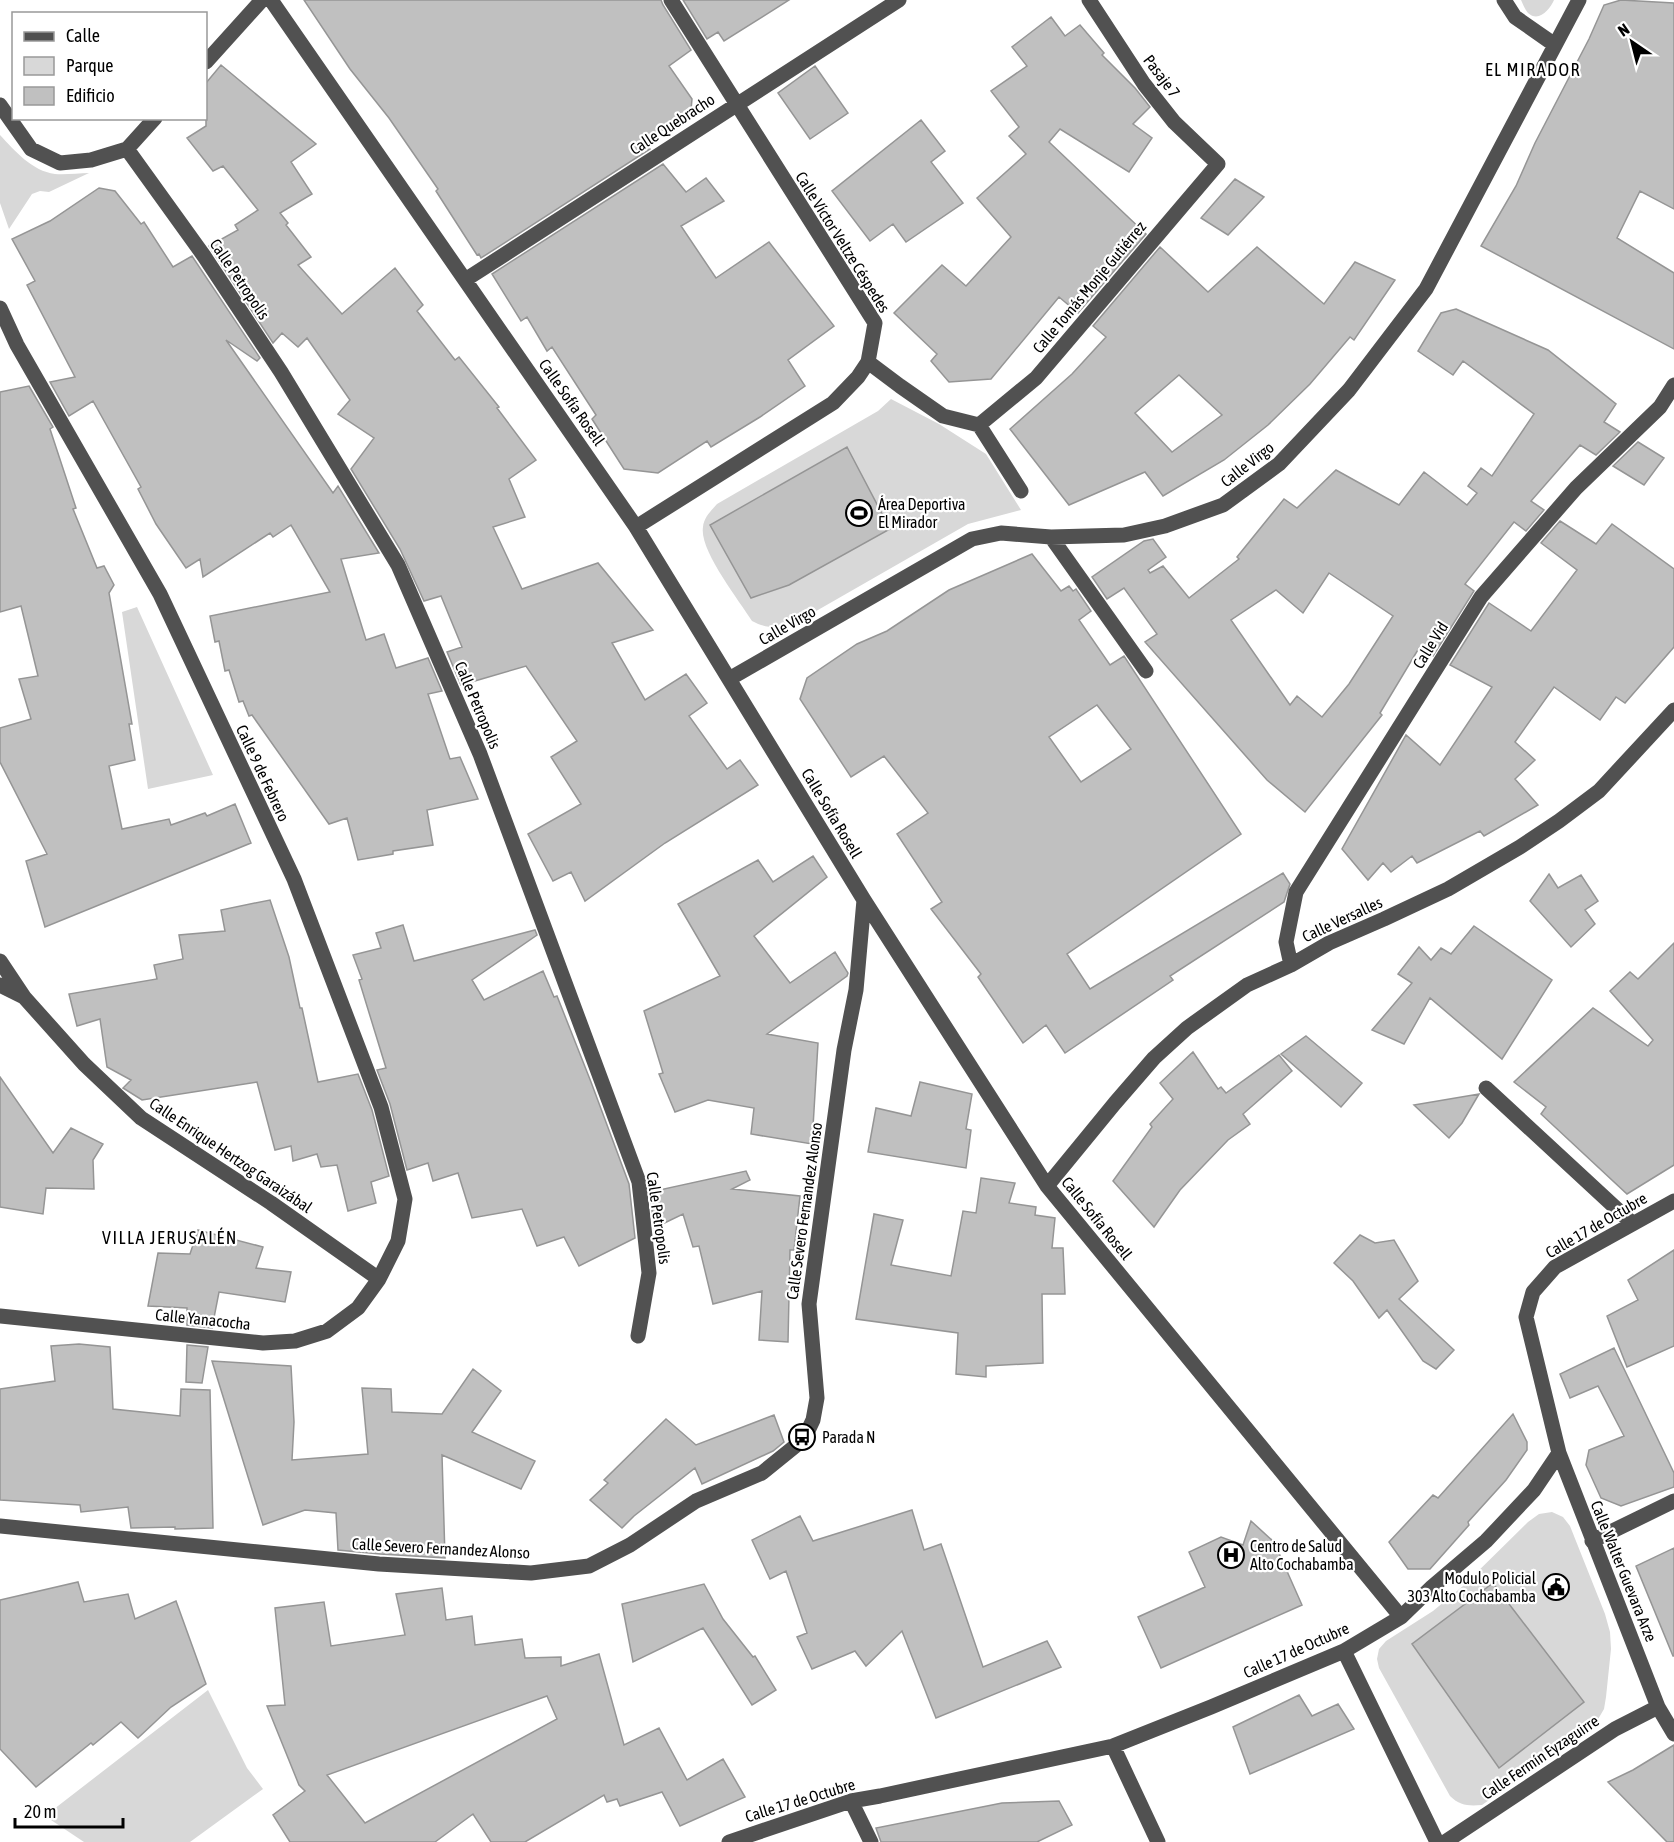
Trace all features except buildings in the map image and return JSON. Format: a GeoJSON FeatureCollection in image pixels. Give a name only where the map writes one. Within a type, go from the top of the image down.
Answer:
{"type":"FeatureCollection","features":[{"type":"Feature","properties":{"kind":"street"},"geometry":{"type":"LineString","coordinates":[[207,61],[262,0]]}},
{"type":"Feature","properties":{"kind":"street","name":"Calle Sofía Rosell"},"geometry":{"type":"LineString","coordinates":[[271,0],[636,527],[864,900],[1047,1186],[1401,1617]]}},
{"type":"Feature","properties":{"kind":"street","name":"Calle Víctor Veltze Céspedes"},"geometry":{"type":"LineString","coordinates":[[671,0],[875,322],[868,362]]}},
{"type":"Feature","properties":{"kind":"street","name":"Calle Quebracho"},"geometry":{"type":"LineString","coordinates":[[465,280],[899,0]]}},
{"type":"Feature","properties":{"kind":"street","name":"Pasaje 7"},"geometry":{"type":"LineString","coordinates":[[1089,0],[1174,122],[1218,164]]}},
{"type":"Feature","properties":{"kind":"street"},"geometry":{"type":"LineString","coordinates":[[1504,0],[1515,17],[1555,45]]}},
{"type":"Feature","properties":{"kind":"street","name":"Calle Virgo"},"geometry":{"type":"LineString","coordinates":[[729,679],[972,539],[1001,533],[1051,537],[1124,535],[1166,526],[1223,505],[1279,464],[1349,390],[1426,289],[1579,0]]}},
{"type":"Feature","properties":{"kind":"street"},"geometry":{"type":"LineString","coordinates":[[0,105],[31,149],[60,163],[91,160],[127,149],[152,120]]}},
{"type":"Feature","properties":{"kind":"street","name":"Calle Petropolis"},"geometry":{"type":"LineString","coordinates":[[127,149],[204,256],[281,372],[398,565],[476,744],[639,1182],[649,1273],[638,1336]]}},
{"type":"Feature","properties":{"kind":"street","name":"Calle Tomás Monje Gutiérrez"},"geometry":{"type":"LineString","coordinates":[[979,425],[1035,378],[1218,164]]}},
{"type":"Feature","properties":{"kind":"street","name":"Calle 9 de Febrero"},"geometry":{"type":"LineString","coordinates":[[0,308],[17,345],[160,594],[294,879],[381,1107],[405,1199],[398,1241],[379,1279]]}},
{"type":"Feature","properties":{"kind":"street"},"geometry":{"type":"LineString","coordinates":[[636,527],[833,403],[858,377],[868,362],[943,416],[979,425],[1021,491]]}},
{"type":"Feature","properties":{"kind":"street","name":"Calle Vid"},"geometry":{"type":"LineString","coordinates":[[1291,965],[1286,942],[1296,892],[1481,597],[1576,488],[1660,407],[1674,385]]}},
{"type":"Feature","properties":{"kind":"street"},"geometry":{"type":"LineString","coordinates":[[1051,537],[1146,671]]}},
{"type":"Feature","properties":{"kind":"street","name":"Calle Versalles"},"geometry":{"type":"LineString","coordinates":[[1047,1186],[1154,1058],[1187,1028],[1247,986],[1291,965],[1329,943],[1448,889],[1550,828],[1599,791],[1674,710]]}},
{"type":"Feature","properties":{"kind":"street","name":"Calle Severo Fernandez Alonso"},"geometry":{"type":"LineString","coordinates":[[0,1526],[379,1564],[531,1573],[589,1566],[630,1545],[696,1501],[762,1473],[804,1439],[813,1420],[817,1398],[808,1304],[844,1050],[855,990],[864,900]]}},
{"type":"Feature","properties":{"kind":"street","name":"Calle Enrique Hertzog Garaizábal"},"geometry":{"type":"LineString","coordinates":[[0,961],[24,997],[84,1064],[141,1118],[271,1203],[379,1279]]}},
{"type":"Feature","properties":{"kind":"street","name":"Calle Enrique Hertzog Garaizábal"},"geometry":{"type":"LineString","coordinates":[[0,985],[24,997]]}},
{"type":"Feature","properties":{"kind":"street"},"geometry":{"type":"LineString","coordinates":[[1486,1088],[1632,1223]]}},
{"type":"Feature","properties":{"kind":"street","name":"Calle 17 de Octubre"},"geometry":{"type":"LineString","coordinates":[[729,1842],[851,1801],[1113,1746],[1344,1651],[1401,1617],[1486,1541],[1534,1490],[1559,1453],[1526,1317],[1533,1292],[1555,1267],[1674,1201]]}},
{"type":"Feature","properties":{"kind":"street","name":"Calle Yanacocha"},"geometry":{"type":"LineString","coordinates":[[0,1316],[263,1343],[295,1341],[327,1331],[358,1308],[379,1279]]}},
{"type":"Feature","properties":{"kind":"street","name":"Calle Walter Guevara Arze"},"geometry":{"type":"LineString","coordinates":[[1559,1453],[1658,1707],[1674,1734]]}},
{"type":"Feature","properties":{"kind":"street"},"geometry":{"type":"LineString","coordinates":[[1592,1541],[1674,1501]]}},
{"type":"Feature","properties":{"kind":"street"},"geometry":{"type":"LineString","coordinates":[[1344,1651],[1437,1842]]}},
{"type":"Feature","properties":{"kind":"street","name":"Calle Fermín Eyzaguirre"},"geometry":{"type":"LineString","coordinates":[[1445,1842],[1615,1729],[1658,1707]]}},
{"type":"Feature","properties":{"kind":"street"},"geometry":{"type":"LineString","coordinates":[[1113,1746],[1158,1842]]}},
{"type":"Feature","properties":{"kind":"street"},"geometry":{"type":"LineString","coordinates":[[851,1801],[872,1842]]}},
{"type":"Feature","properties":{"kind":"green space"},"geometry":{"type":"Polygon","coordinates":[[[1521,0],[1554,0],[1544,14],[1532,16],[1525,9],[1521,0]]]}},
{"type":"Feature","properties":{"kind":"green space"},"geometry":{"type":"Polygon","coordinates":[[[0,135],[24,159],[39,169],[55,174],[89,173],[49,192],[40,191],[32,194],[9,229],[0,203],[0,135]]]}},
{"type":"Feature","properties":{"kind":"green space","name":"Área Deportiva El Mirador"},"geometry":{"type":"Polygon","coordinates":[[[891,399],[939,424],[986,454],[1021,510],[968,524],[790,626],[770,627],[752,621],[721,575],[707,548],[703,537],[706,517],[717,504],[878,411],[891,399]]]}},
{"type":"Feature","properties":{"kind":"green space"},"geometry":{"type":"Polygon","coordinates":[[[137,607],[213,775],[148,789],[122,612],[137,607]]]}},
{"type":"Feature","properties":{"kind":"green space"},"geometry":{"type":"Polygon","coordinates":[[[1552,1512],[1563,1517],[1570,1526],[1610,1632],[1611,1649],[1604,1709],[1594,1726],[1482,1805],[1461,1804],[1450,1796],[1379,1668],[1377,1659],[1379,1649],[1386,1641],[1433,1611],[1463,1586],[1528,1522],[1539,1514],[1552,1512]]]}},
{"type":"Feature","properties":{"kind":"green space"},"geometry":{"type":"Polygon","coordinates":[[[208,1690],[247,1768],[263,1789],[190,1842],[84,1842],[45,1816],[208,1690]]]}},
{"type":"Feature","properties":{"kind":"place","name":"Área Deportiva El Mirador"},"geometry":{"type":"Point","coordinates":[859,513]}},
{"type":"Feature","properties":{"kind":"place","name":"Parada N"},"geometry":{"type":"Point","coordinates":[802,1437]}},
{"type":"Feature","properties":{"kind":"place","name":"Centro de Salud Alto Cochabamba"},"geometry":{"type":"Point","coordinates":[1231,1555]}},
{"type":"Feature","properties":{"kind":"place","name":"Modulo Policial 303 Alto Cochabamba"},"geometry":{"type":"Point","coordinates":[1556,1587]}},
{"type":"Feature","properties":{"kind":"district","name":"EL MIRADOR"},"geometry":{"type":"Point","coordinates":[1533,70]}},
{"type":"Feature","properties":{"kind":"district","name":"VILLA JERUSALÉN"},"geometry":{"type":"Point","coordinates":[170,1238]}}]}
